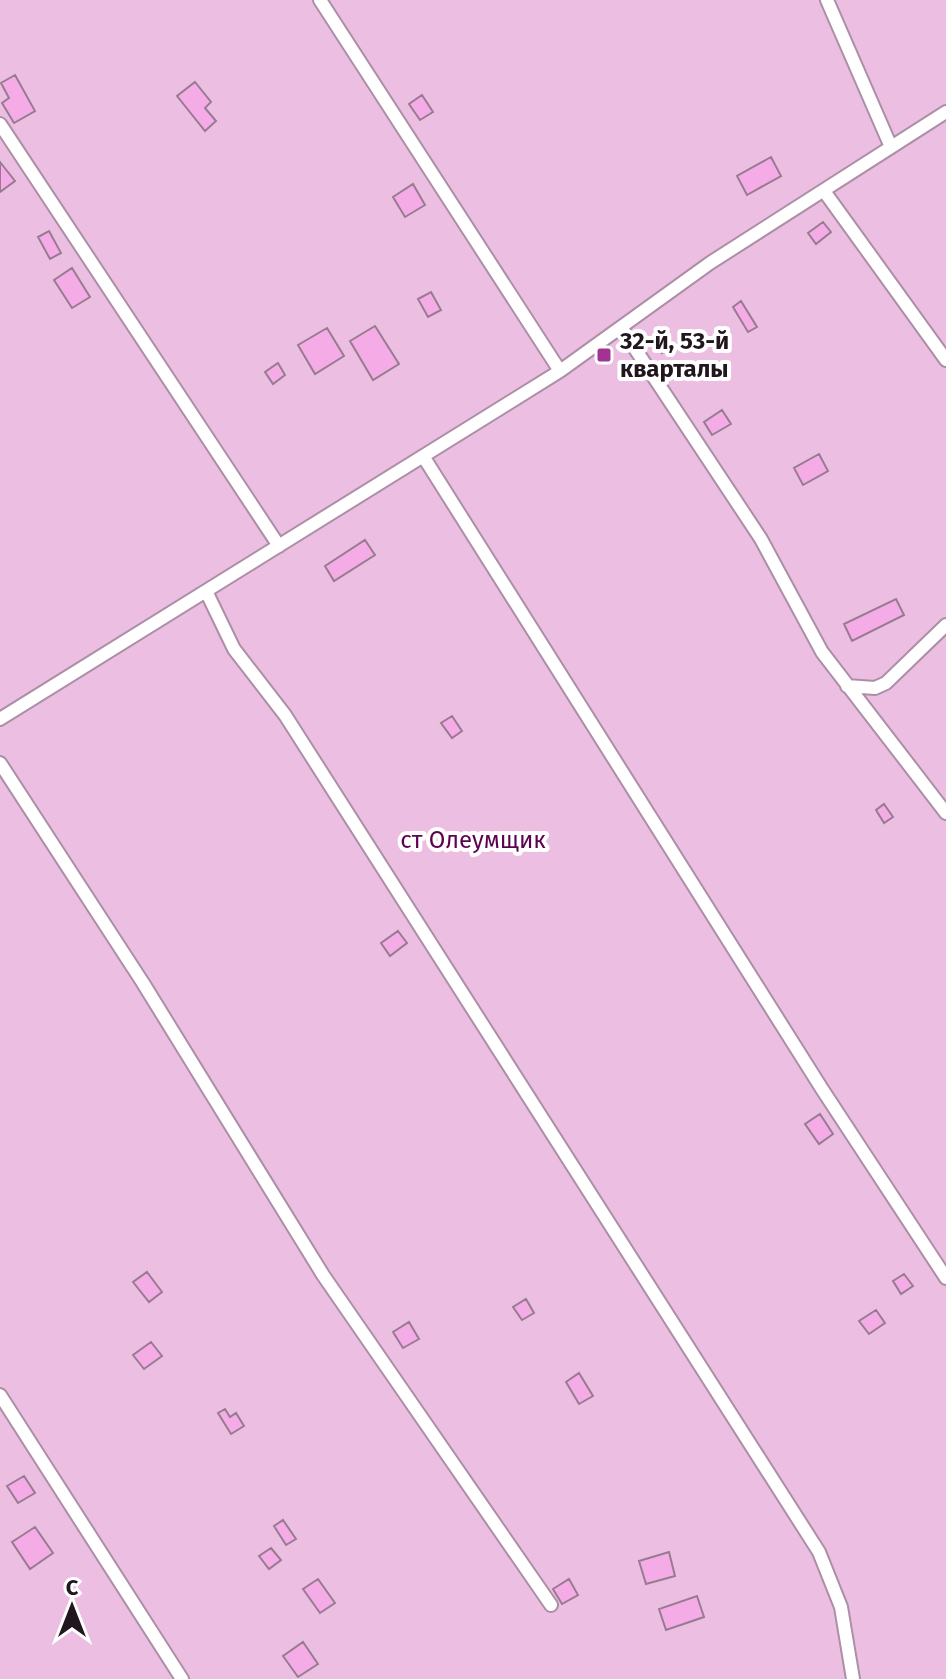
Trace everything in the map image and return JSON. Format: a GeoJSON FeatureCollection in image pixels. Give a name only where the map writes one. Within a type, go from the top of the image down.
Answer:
{"type":"FeatureCollection","features":[{"type":"Feature","properties":{"kind":"lane"},"geometry":{"type":"LineString","coordinates":[[320,0],[560,371]]}},
{"type":"Feature","properties":{"kind":"lane"},"geometry":{"type":"LineString","coordinates":[[827,0],[891,147]]}},
{"type":"Feature","properties":{"kind":"lane"},"geometry":{"type":"LineString","coordinates":[[0,719],[560,371],[710,263],[946,112]]}},
{"type":"Feature","properties":{"kind":"lane"},"geometry":{"type":"LineString","coordinates":[[0,124],[279,546]]}},
{"type":"Feature","properties":{"kind":"lane"},"geometry":{"type":"LineString","coordinates":[[824,191],[946,360]]}},
{"type":"Feature","properties":{"kind":"lane"},"geometry":{"type":"LineString","coordinates":[[622,329],[761,539],[822,652],[946,813]]}},
{"type":"Feature","properties":{"kind":"lane"},"geometry":{"type":"LineString","coordinates":[[423,456],[822,1089],[946,1278]]}},
{"type":"Feature","properties":{"kind":"lane"},"geometry":{"type":"LineString","coordinates":[[206,591],[234,649],[285,715],[819,1552],[841,1607],[853,1679]]}},
{"type":"Feature","properties":{"kind":"lane"},"geometry":{"type":"LineString","coordinates":[[847,686],[875,688],[886,683],[946,625]]}},
{"type":"Feature","properties":{"kind":"lane"},"geometry":{"type":"LineString","coordinates":[[0,763],[143,983],[323,1275],[551,1605]]}},
{"type":"Feature","properties":{"kind":"lane"},"geometry":{"type":"LineString","coordinates":[[0,1395],[182,1679]]}},
{"type":"Feature","properties":{"kind":"green space","name":"ст Олеумщик"},"geometry":{"type":"Polygon","coordinates":[[[0,0],[946,0],[946,1679],[0,1679],[0,0]]]}},
{"type":"Feature","properties":{"kind":"building"},"geometry":{"type":"Polygon","coordinates":[[[15,75],[35,111],[14,123],[2,103],[9,98],[1,83],[15,75]]]}},
{"type":"Feature","properties":{"kind":"building"},"geometry":{"type":"Polygon","coordinates":[[[195,82],[211,102],[205,108],[216,121],[205,131],[177,96],[195,82]]]}},
{"type":"Feature","properties":{"kind":"building"},"geometry":{"type":"Polygon","coordinates":[[[422,95],[433,112],[420,120],[409,104],[422,95]]]}},
{"type":"Feature","properties":{"kind":"building"},"geometry":{"type":"Polygon","coordinates":[[[771,157],[781,176],[747,195],[737,176],[771,157]]]}},
{"type":"Feature","properties":{"kind":"building"},"geometry":{"type":"Polygon","coordinates":[[[0,162],[15,181],[0,192],[0,162]]]}},
{"type":"Feature","properties":{"kind":"building"},"geometry":{"type":"Polygon","coordinates":[[[413,184],[425,205],[405,217],[393,197],[413,184]]]}},
{"type":"Feature","properties":{"kind":"building"},"geometry":{"type":"Polygon","coordinates":[[[823,222],[831,232],[816,244],[808,233],[823,222]]]}},
{"type":"Feature","properties":{"kind":"building"},"geometry":{"type":"Polygon","coordinates":[[[49,231],[61,253],[50,259],[38,237],[49,231]]]}},
{"type":"Feature","properties":{"kind":"building"},"geometry":{"type":"Polygon","coordinates":[[[72,268],[90,297],[72,308],[54,280],[72,268]]]}},
{"type":"Feature","properties":{"kind":"building"},"geometry":{"type":"Polygon","coordinates":[[[431,292],[441,310],[428,317],[418,299],[431,292]]]}},
{"type":"Feature","properties":{"kind":"building"},"geometry":{"type":"Polygon","coordinates":[[[741,301],[757,327],[748,332],[733,307],[741,301]]]}},
{"type":"Feature","properties":{"kind":"building"},"geometry":{"type":"Polygon","coordinates":[[[375,326],[399,364],[373,380],[350,341],[375,326]]]}},
{"type":"Feature","properties":{"kind":"building"},"geometry":{"type":"Polygon","coordinates":[[[327,328],[344,356],[315,374],[298,345],[327,328]]]}},
{"type":"Feature","properties":{"kind":"building"},"geometry":{"type":"Polygon","coordinates":[[[664,336],[671,347],[662,353],[655,342],[664,336]]]}},
{"type":"Feature","properties":{"kind":"building"},"geometry":{"type":"Polygon","coordinates":[[[278,363],[285,375],[273,384],[265,372],[278,363]]]}},
{"type":"Feature","properties":{"kind":"building"},"geometry":{"type":"Polygon","coordinates":[[[722,410],[731,424],[712,435],[704,422],[722,410]]]}},
{"type":"Feature","properties":{"kind":"building"},"geometry":{"type":"Polygon","coordinates":[[[819,454],[828,471],[803,485],[794,468],[819,454]]]}},
{"type":"Feature","properties":{"kind":"building"},"geometry":{"type":"Polygon","coordinates":[[[365,540],[375,555],[334,581],[325,566],[365,540]]]}},
{"type":"Feature","properties":{"kind":"building"},"geometry":{"type":"Polygon","coordinates":[[[896,599],[904,615],[852,641],[844,624],[896,599]]]}},
{"type":"Feature","properties":{"kind":"building"},"geometry":{"type":"Polygon","coordinates":[[[452,716],[462,731],[452,738],[441,723],[452,716]]]}},
{"type":"Feature","properties":{"kind":"building"},"geometry":{"type":"Polygon","coordinates":[[[884,804],[893,817],[884,823],[876,810],[884,804]]]}},
{"type":"Feature","properties":{"kind":"building"},"geometry":{"type":"Polygon","coordinates":[[[398,931],[407,943],[390,956],[381,943],[398,931]]]}},
{"type":"Feature","properties":{"kind":"building"},"geometry":{"type":"Polygon","coordinates":[[[820,1114],[833,1134],[819,1144],[805,1124],[820,1114]]]}},
{"type":"Feature","properties":{"kind":"building"},"geometry":{"type":"Polygon","coordinates":[[[147,1272],[162,1292],[149,1302],[133,1282],[147,1272]]]}},
{"type":"Feature","properties":{"kind":"building"},"geometry":{"type":"Polygon","coordinates":[[[904,1274],[913,1286],[901,1294],[893,1281],[904,1274]]]}},
{"type":"Feature","properties":{"kind":"building"},"geometry":{"type":"Polygon","coordinates":[[[526,1299],[534,1313],[522,1320],[513,1307],[526,1299]]]}},
{"type":"Feature","properties":{"kind":"building"},"geometry":{"type":"Polygon","coordinates":[[[876,1310],[885,1323],[869,1334],[859,1321],[876,1310]]]}},
{"type":"Feature","properties":{"kind":"building"},"geometry":{"type":"Polygon","coordinates":[[[409,1322],[419,1339],[403,1348],[393,1332],[409,1322]]]}},
{"type":"Feature","properties":{"kind":"building"},"geometry":{"type":"Polygon","coordinates":[[[151,1342],[162,1356],[144,1369],[133,1355],[151,1342]]]}},
{"type":"Feature","properties":{"kind":"building"},"geometry":{"type":"Polygon","coordinates":[[[579,1373],[593,1396],[579,1404],[566,1382],[579,1373]]]}},
{"type":"Feature","properties":{"kind":"building"},"geometry":{"type":"Polygon","coordinates":[[[225,1409],[230,1417],[236,1413],[244,1426],[231,1434],[218,1413],[225,1409]]]}},
{"type":"Feature","properties":{"kind":"building"},"geometry":{"type":"Polygon","coordinates":[[[24,1476],[35,1493],[18,1503],[7,1486],[24,1476]]]}},
{"type":"Feature","properties":{"kind":"building"},"geometry":{"type":"Polygon","coordinates":[[[283,1520],[296,1539],[286,1545],[274,1526],[283,1520]]]}},
{"type":"Feature","properties":{"kind":"building"},"geometry":{"type":"Polygon","coordinates":[[[35,1527],[53,1553],[30,1569],[12,1542],[35,1527]]]}},
{"type":"Feature","properties":{"kind":"building"},"geometry":{"type":"Polygon","coordinates":[[[271,1548],[281,1560],[269,1569],[259,1556],[271,1548]]]}},
{"type":"Feature","properties":{"kind":"building"},"geometry":{"type":"Polygon","coordinates":[[[669,1552],[675,1576],[646,1584],[639,1561],[669,1552]]]}},
{"type":"Feature","properties":{"kind":"building"},"geometry":{"type":"Polygon","coordinates":[[[318,1579],[335,1603],[320,1613],[303,1589],[318,1579]]]}},
{"type":"Feature","properties":{"kind":"building"},"geometry":{"type":"Polygon","coordinates":[[[569,1579],[578,1595],[562,1604],[553,1589],[569,1579]]]}},
{"type":"Feature","properties":{"kind":"building"},"geometry":{"type":"Polygon","coordinates":[[[697,1596],[704,1617],[666,1630],[659,1609],[697,1596]]]}},
{"type":"Feature","properties":{"kind":"building"},"geometry":{"type":"Polygon","coordinates":[[[303,1642],[318,1664],[298,1677],[283,1656],[303,1642]]]}},
{"type":"Feature","properties":{"kind":"place","name":"32-й, 53-й кварталы"},"geometry":{"type":"Point","coordinates":[604,355]}}]}
